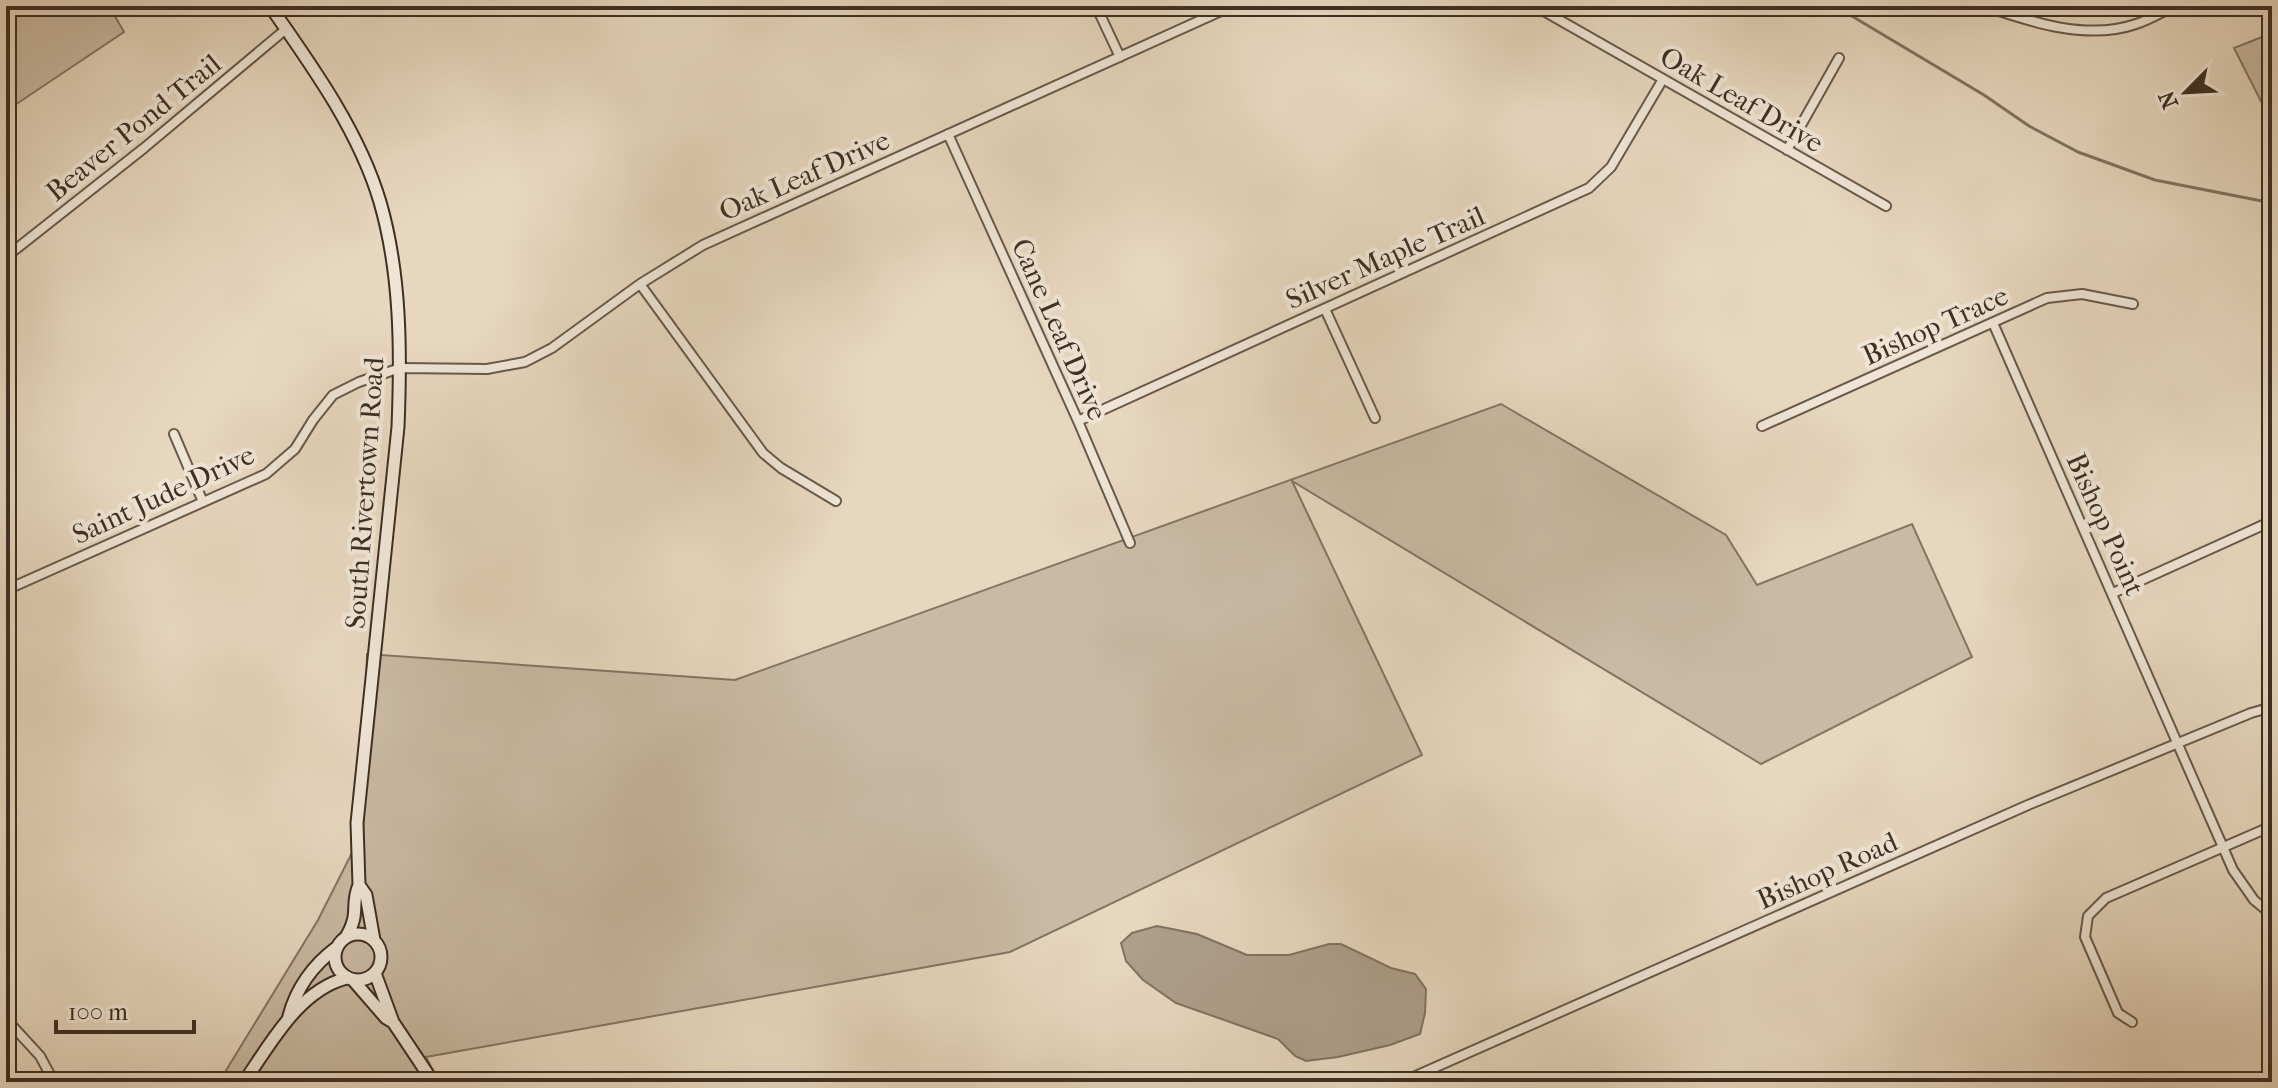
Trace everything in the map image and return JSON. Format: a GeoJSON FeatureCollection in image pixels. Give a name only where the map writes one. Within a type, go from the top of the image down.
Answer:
{"type":"FeatureCollection","features":[{"type":"Feature","properties":{"kind":"main road","name":"South Rivertown Road"},"geometry":{"type":"LineString","coordinates":[[270,6],[333,102],[365,163],[380,201],[389,240],[398,308],[399,424],[357,823],[359,885]]}},
{"type":"Feature","properties":{"kind":"main road"},"geometry":{"type":"LineString","coordinates":[[244,1082],[289,1016],[318,989],[350,979],[369,978],[379,967],[381,953],[374,940],[366,895],[359,885],[355,893],[356,915],[346,937],[314,968],[294,996],[289,1016]]}},
{"type":"Feature","properties":{"kind":"main road"},"geometry":{"type":"LineString","coordinates":[[346,937],[361,934],[374,940]]}},
{"type":"Feature","properties":{"kind":"main road"},"geometry":{"type":"LineString","coordinates":[[336,948],[335,962],[341,974],[350,979],[393,1022]]}},
{"type":"Feature","properties":{"kind":"main road"},"geometry":{"type":"LineString","coordinates":[[375,973],[393,1022],[433,1082]]}},
{"type":"Feature","properties":{"kind":"street"},"geometry":{"type":"LineString","coordinates":[[1096,6],[1120,57]]}},
{"type":"Feature","properties":{"kind":"street","name":"Oak Leaf Drive"},"geometry":{"type":"LineString","coordinates":[[400,368],[487,369],[525,362],[552,348],[640,284],[703,245],[1232,6]]}},
{"type":"Feature","properties":{"kind":"street","name":"Oak Leaf Drive"},"geometry":{"type":"LineString","coordinates":[[1535,6],[1886,206]]}},
{"type":"Feature","properties":{"kind":"street"},"geometry":{"type":"LineString","coordinates":[[1984,6],[2028,21],[2082,31],[2134,25],[2175,6]]}},
{"type":"Feature","properties":{"kind":"street","name":"Beaver Pond Trail"},"geometry":{"type":"LineString","coordinates":[[6,257],[144,148],[286,29]]}},
{"type":"Feature","properties":{"kind":"street"},"geometry":{"type":"LineString","coordinates":[[1787,150],[1839,58]]}},
{"type":"Feature","properties":{"kind":"street","name":"Silver Maple Trail"},"geometry":{"type":"LineString","coordinates":[[1078,421],[1589,188],[1611,167],[1663,79]]}},
{"type":"Feature","properties":{"kind":"street","name":"Cane Leaf Drive"},"geometry":{"type":"LineString","coordinates":[[948,134],[1130,543]]}},
{"type":"Feature","properties":{"kind":"street"},"geometry":{"type":"LineString","coordinates":[[640,284],[763,453],[781,468],[836,501]]}},
{"type":"Feature","properties":{"kind":"street","name":"Bishop Trace"},"geometry":{"type":"LineString","coordinates":[[1762,426],[2047,298],[2082,294],[2133,304]]}},
{"type":"Feature","properties":{"kind":"street"},"geometry":{"type":"LineString","coordinates":[[1325,309],[1375,418]]}},
{"type":"Feature","properties":{"kind":"street","name":"Bishop Point"},"geometry":{"type":"LineString","coordinates":[[1993,323],[2222,847],[2233,870],[2254,900],[2272,915]]}},
{"type":"Feature","properties":{"kind":"street","name":"Saint Jude Drive"},"geometry":{"type":"LineString","coordinates":[[6,590],[266,474],[295,449],[333,395],[400,368]]}},
{"type":"Feature","properties":{"kind":"street"},"geometry":{"type":"LineString","coordinates":[[174,434],[203,502]]}},
{"type":"Feature","properties":{"kind":"street"},"geometry":{"type":"LineString","coordinates":[[2113,593],[2272,521]]}},
{"type":"Feature","properties":{"kind":"street","name":"Bishop Road"},"geometry":{"type":"LineString","coordinates":[[1402,1082],[2028,805],[2272,707]]}},
{"type":"Feature","properties":{"kind":"street"},"geometry":{"type":"LineString","coordinates":[[2132,1022],[2118,1013],[2085,937],[2088,916],[2106,898],[2272,826]]}},
{"type":"Feature","properties":{"kind":"street"},"geometry":{"type":"LineString","coordinates":[[6,1019],[40,1056],[54,1082]]}},
{"type":"Feature","properties":{"kind":"shaded area"},"geometry":{"type":"Polygon","coordinates":[[[6,6],[109,6],[124,32],[6,111],[6,6]]]}},
{"type":"Feature","properties":{"kind":"shaded area"},"geometry":{"type":"Polygon","coordinates":[[[2272,33],[2272,123],[2234,48],[2272,33]]]}},
{"type":"Feature","properties":{"kind":"shaded area"},"geometry":{"type":"Polygon","coordinates":[[[1501,404],[1726,535],[1757,585],[1912,524],[1972,657],[1761,764],[1292,481],[1422,755],[1010,952],[426,1057],[439,1082],[219,1082],[318,920],[363,831],[367,654],[735,680],[1501,404]]]}},
{"type":"Feature","properties":{"kind":"shaded area"},"geometry":{"type":"Polygon","coordinates":[[[1157,926],[1197,934],[1247,955],[1289,955],[1329,944],[1341,944],[1391,968],[1415,974],[1426,989],[1420,1034],[1390,1045],[1306,1061],[1295,1056],[1278,1039],[1176,1003],[1143,980],[1126,961],[1121,943],[1132,933],[1157,926]]]}},
{"type":"Feature","properties":{"kind":"waterway"},"geometry":{"type":"LineString","coordinates":[[1835,6],[1984,95],[2029,126],[2078,152],[2155,180],[2272,203]]}}]}
